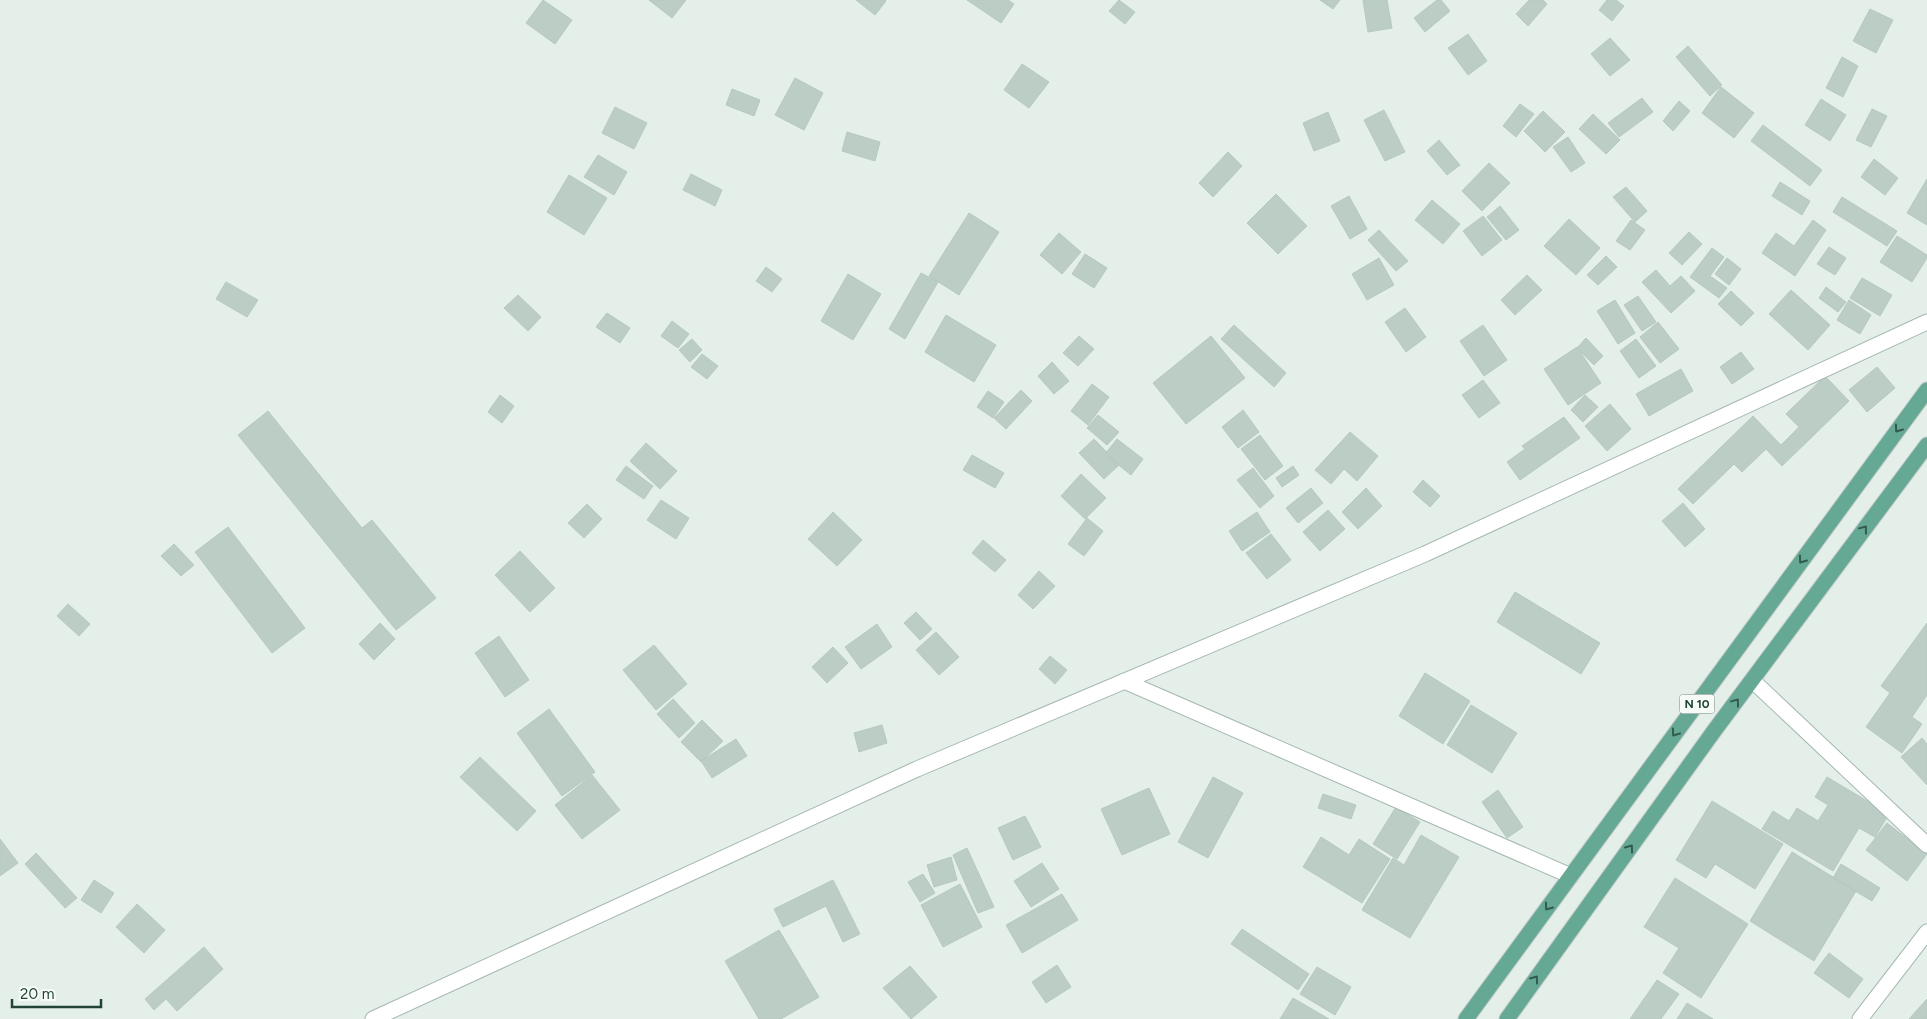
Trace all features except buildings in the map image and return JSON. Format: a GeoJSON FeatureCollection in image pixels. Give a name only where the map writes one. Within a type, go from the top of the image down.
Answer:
{"type":"FeatureCollection","features":[{"type":"Feature","properties":{"kind":"main road","name":"N 10"},"geometry":{"type":"LineString","coordinates":[[1466,1019],[1927,390]]}},
{"type":"Feature","properties":{"kind":"main road","name":"N 10"},"geometry":{"type":"LineString","coordinates":[[1507,1019],[1752,680],[1927,445]]}},
{"type":"Feature","properties":{"kind":"street"},"geometry":{"type":"LineString","coordinates":[[372,1019],[917,769],[1425,554],[1927,322]]}},
{"type":"Feature","properties":{"kind":"street"},"geometry":{"type":"LineString","coordinates":[[1752,680],[1927,845]]}},
{"type":"Feature","properties":{"kind":"street"},"geometry":{"type":"LineString","coordinates":[[1124,682],[1570,876]]}},
{"type":"Feature","properties":{"kind":"street"},"geometry":{"type":"LineString","coordinates":[[1860,1019],[1927,932]]}}]}
